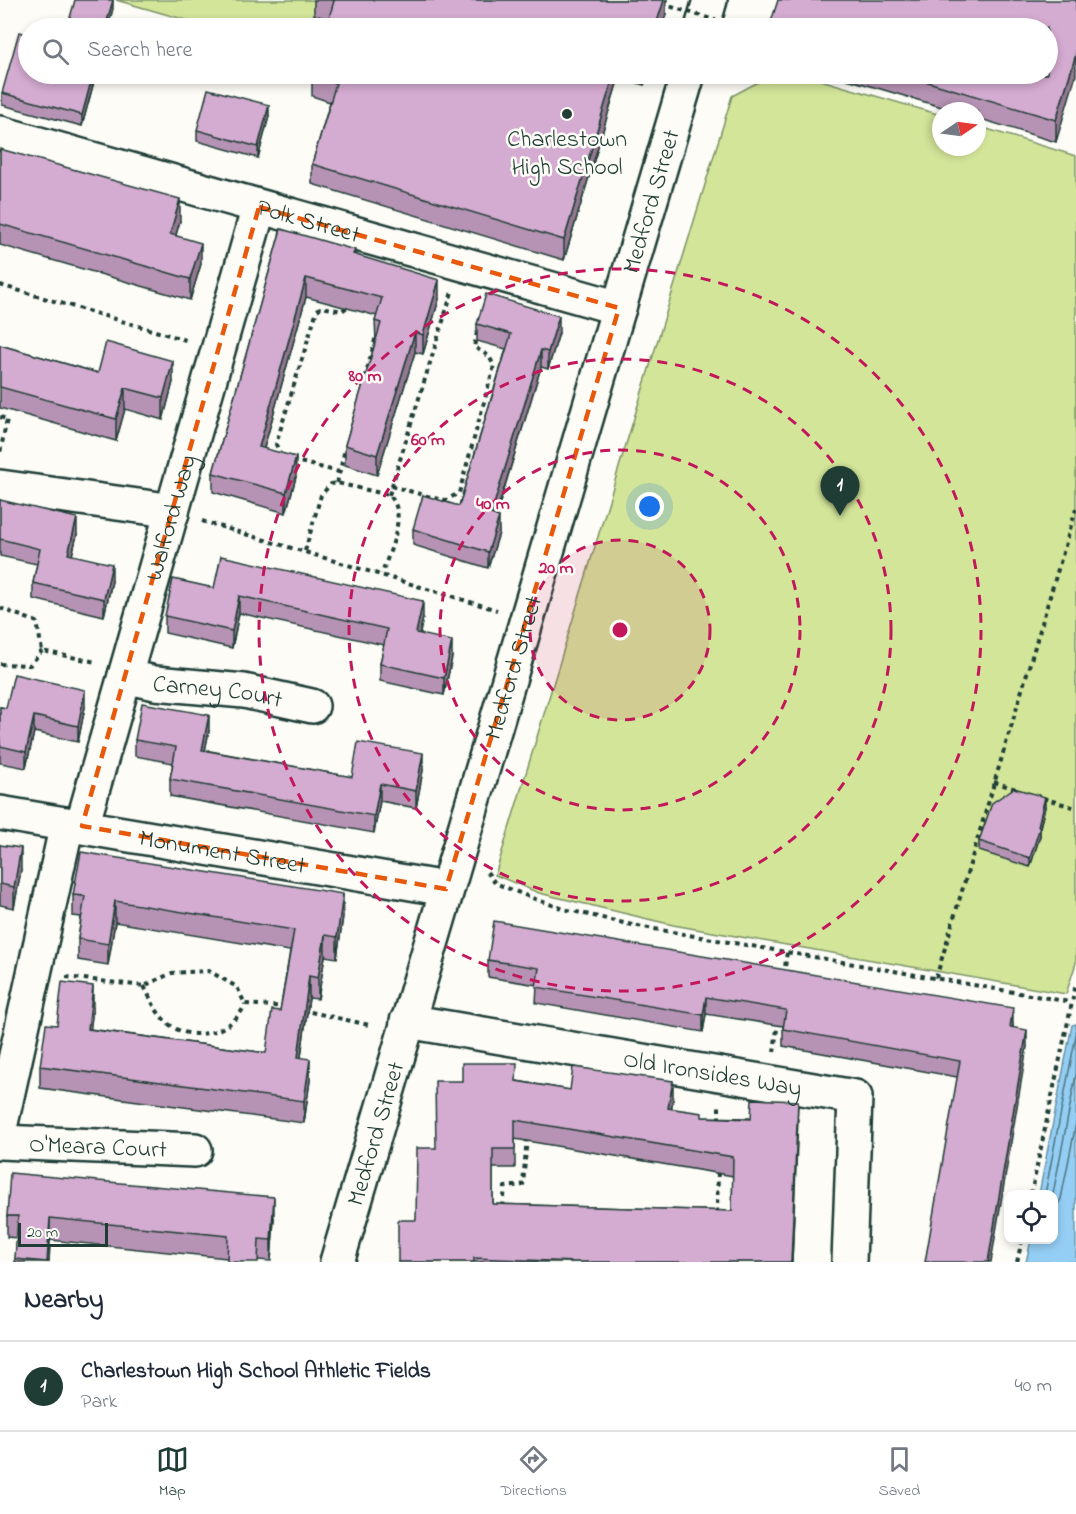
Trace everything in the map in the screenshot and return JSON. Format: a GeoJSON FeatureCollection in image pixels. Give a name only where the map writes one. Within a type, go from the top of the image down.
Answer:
{"type":"FeatureCollection","features":[{"type":"Feature","properties":{"kind":"street"},"geometry":{"type":"LineString","coordinates":[[705,18],[710,0]]}},
{"type":"Feature","properties":{"kind":"street","name":"Medford Street"},"geometry":{"type":"LineString","coordinates":[[338,1262],[407,1021],[685,84]]}},
{"type":"Feature","properties":{"kind":"street","name":"Polk Street"},"geometry":{"type":"LineString","coordinates":[[0,133],[619,308]]}},
{"type":"Feature","properties":{"kind":"street","name":"Walford Way"},"geometry":{"type":"LineString","coordinates":[[0,1128],[34,972],[75,825],[126,672],[259,207]]}},
{"type":"Feature","properties":{"kind":"street"},"geometry":{"type":"LineString","coordinates":[[0,487],[153,508],[172,513]]}},
{"type":"Feature","properties":{"kind":"street","name":"Carney Court"},"geometry":{"type":"LineString","coordinates":[[126,672],[155,683],[244,691],[312,706]]}},
{"type":"Feature","properties":{"kind":"street","name":"Monument Street"},"geometry":{"type":"LineString","coordinates":[[0,813],[446,889]]}},
{"type":"Feature","properties":{"kind":"street","name":"Old Ironsides Way"},"geometry":{"type":"LineString","coordinates":[[407,1021],[855,1097],[849,1262]]}},
{"type":"Feature","properties":{"kind":"street","name":"O'Meara Court"},"geometry":{"type":"LineString","coordinates":[[0,1142],[195,1150]]}},
{"type":"Feature","properties":{"kind":"path"},"geometry":{"type":"LineString","coordinates":[[653,1],[708,18]]}},
{"type":"Feature","properties":{"kind":"path"},"geometry":{"type":"LineString","coordinates":[[0,285],[218,349]]}},
{"type":"Feature","properties":{"kind":"path"},"geometry":{"type":"LineString","coordinates":[[389,495],[454,286]]}},
{"type":"Feature","properties":{"kind":"path"},"geometry":{"type":"LineString","coordinates":[[339,472],[284,458],[278,454],[276,444],[317,310],[322,307],[342,311],[351,303]]}},
{"type":"Feature","properties":{"kind":"path"},"geometry":{"type":"LineString","coordinates":[[391,486],[446,500],[459,493],[494,366],[489,356],[474,347],[479,323]]}},
{"type":"Feature","properties":{"kind":"path"},"geometry":{"type":"LineString","coordinates":[[364,382],[379,326]]}},
{"type":"Feature","properties":{"kind":"path"},"geometry":{"type":"LineString","coordinates":[[0,417],[7,419],[0,453]]}},
{"type":"Feature","properties":{"kind":"path"},"geometry":{"type":"LineString","coordinates":[[337,483],[348,438]]}},
{"type":"Feature","properties":{"kind":"path"},"geometry":{"type":"LineString","coordinates":[[304,552],[321,495],[327,486],[337,483],[389,495],[395,501],[399,514],[382,574]]}},
{"type":"Feature","properties":{"kind":"path"},"geometry":{"type":"LineString","coordinates":[[936,978],[1076,509]]}},
{"type":"Feature","properties":{"kind":"path"},"geometry":{"type":"LineString","coordinates":[[172,513],[382,574],[438,595],[526,618]]}},
{"type":"Feature","properties":{"kind":"path"},"geometry":{"type":"LineString","coordinates":[[0,608],[37,622],[42,651]]}},
{"type":"Feature","properties":{"kind":"path"},"geometry":{"type":"LineString","coordinates":[[42,651],[126,672]]}},
{"type":"Feature","properties":{"kind":"path"},"geometry":{"type":"LineString","coordinates":[[0,664],[30,665],[42,651]]}},
{"type":"Feature","properties":{"kind":"path"},"geometry":{"type":"LineString","coordinates":[[993,782],[1024,792]]}},
{"type":"Feature","properties":{"kind":"path"},"geometry":{"type":"LineString","coordinates":[[1035,795],[1076,808]]}},
{"type":"Feature","properties":{"kind":"path"},"geometry":{"type":"LineString","coordinates":[[487,872],[500,886],[564,909],[632,925],[1070,1002]]}},
{"type":"Feature","properties":{"kind":"path"},"geometry":{"type":"LineString","coordinates":[[784,976],[787,952]]}},
{"type":"Feature","properties":{"kind":"path"},"geometry":{"type":"LineString","coordinates":[[34,972],[144,986],[172,973],[208,971],[237,987],[245,1004],[240,1016],[232,1024],[218,1031],[192,1034],[172,1027],[155,1010],[144,986]]}},
{"type":"Feature","properties":{"kind":"path"},"geometry":{"type":"LineString","coordinates":[[1032,1190],[1070,1002],[1076,984]]}},
{"type":"Feature","properties":{"kind":"path"},"geometry":{"type":"LineString","coordinates":[[245,1004],[286,1007],[369,1025]]}},
{"type":"Feature","properties":{"kind":"path"},"geometry":{"type":"LineString","coordinates":[[770,1083],[779,1011]]}},
{"type":"Feature","properties":{"kind":"path"},"geometry":{"type":"LineString","coordinates":[[719,1102],[719,1125]]}},
{"type":"Feature","properties":{"kind":"path"},"geometry":{"type":"LineString","coordinates":[[503,1208],[505,1187],[523,1185],[528,1128]]}},
{"type":"Feature","properties":{"kind":"path"},"geometry":{"type":"LineString","coordinates":[[717,1216],[718,1159]]}},
{"type":"Feature","properties":{"kind":"path"},"geometry":{"type":"LineString","coordinates":[[1017,1262],[1021,1244]]}},
{"type":"Feature","properties":{"kind":"highlighted area"},"geometry":{"type":"Polygon","coordinates":[[[259,207],[619,308],[446,889],[82,826],[259,207]]]}},
{"type":"Feature","properties":{"kind":"green space"},"geometry":{"type":"Polygon","coordinates":[[[116,0],[318,0],[332,18],[179,18],[116,0]]]}},
{"type":"Feature","properties":{"kind":"green space"},"geometry":{"type":"Polygon","coordinates":[[[754,84],[834,84],[932,112],[932,156],[986,156],[986,129],[1076,156],[1076,963],[1066,994],[673,925],[539,893],[495,875],[732,96],[754,84]]]}},
{"type":"Feature","properties":{"kind":"water"},"geometry":{"type":"Polygon","coordinates":[[[1076,1024],[1076,1262],[1026,1262],[1030,1244],[1058,1244],[1058,1190],[1040,1190],[1072,1025],[1076,1024]]]}},
{"type":"Feature","properties":{"kind":"building"},"geometry":{"type":"Polygon","coordinates":[[[75,0],[113,0],[108,18],[70,18],[75,0]]]}},
{"type":"Feature","properties":{"kind":"building"},"geometry":{"type":"Polygon","coordinates":[[[332,0],[664,0],[658,18],[329,18],[334,1],[332,0]]]}},
{"type":"Feature","properties":{"kind":"building"},"geometry":{"type":"Polygon","coordinates":[[[778,0],[1076,0],[1076,54],[1056,120],[935,84],[1058,84],[1058,18],[772,18],[778,0]]]}},
{"type":"Feature","properties":{"kind":"building"},"geometry":{"type":"Polygon","coordinates":[[[18,36],[18,84],[90,84],[82,115],[2,93],[18,36]]]}},
{"type":"Feature","properties":{"kind":"building"},"geometry":{"type":"Polygon","coordinates":[[[336,84],[611,84],[564,240],[312,164],[336,84]]]}},
{"type":"Feature","properties":{"kind":"building"},"geometry":{"type":"Polygon","coordinates":[[[208,89],[269,105],[258,147],[197,130],[208,89]]]}},
{"type":"Feature","properties":{"kind":"building"},"geometry":{"type":"Polygon","coordinates":[[[0,149],[180,199],[170,234],[201,243],[190,279],[0,224],[0,149]]]}},
{"type":"Feature","properties":{"kind":"building"},"geometry":{"type":"Polygon","coordinates":[[[281,229],[355,250],[353,254],[439,280],[423,335],[415,332],[377,455],[345,445],[381,323],[375,321],[382,298],[306,278],[259,447],[296,457],[286,493],[213,473],[281,229]]]}},
{"type":"Feature","properties":{"kind":"building"},"geometry":{"type":"Polygon","coordinates":[[[486,294],[559,316],[548,352],[541,350],[491,514],[499,517],[488,552],[413,529],[423,495],[459,506],[511,334],[477,324],[486,294]]]}},
{"type":"Feature","properties":{"kind":"building"},"geometry":{"type":"Polygon","coordinates":[[[106,342],[173,361],[163,398],[125,388],[116,419],[0,387],[0,345],[98,373],[106,342]]]}},
{"type":"Feature","properties":{"kind":"building"},"geometry":{"type":"Polygon","coordinates":[[[0,500],[77,518],[68,554],[112,564],[104,599],[33,583],[40,549],[0,539],[0,500]]]}},
{"type":"Feature","properties":{"kind":"building"},"geometry":{"type":"Polygon","coordinates":[[[221,556],[423,601],[416,633],[452,641],[444,678],[380,664],[387,629],[239,596],[232,631],[165,616],[173,579],[214,588],[221,556]]]}},
{"type":"Feature","properties":{"kind":"building"},"geometry":{"type":"Polygon","coordinates":[[[14,674],[85,690],[78,726],[34,716],[26,752],[0,746],[0,707],[6,708],[14,674]]]}},
{"type":"Feature","properties":{"kind":"building"},"geometry":{"type":"Polygon","coordinates":[[[142,703],[209,715],[202,750],[352,777],[358,742],[423,753],[416,791],[380,784],[374,816],[170,779],[176,747],[135,740],[142,703]]]}},
{"type":"Feature","properties":{"kind":"building"},"geometry":{"type":"Polygon","coordinates":[[[1014,788],[1045,797],[1038,826],[1040,827],[1030,858],[979,841],[992,803],[1014,788]]]}},
{"type":"Feature","properties":{"kind":"building"},"geometry":{"type":"Polygon","coordinates":[[[0,845],[21,848],[14,887],[0,884],[0,845]]]}},
{"type":"Feature","properties":{"kind":"building"},"geometry":{"type":"Polygon","coordinates":[[[81,852],[343,894],[337,937],[325,935],[318,978],[309,976],[298,1057],[310,1059],[304,1101],[40,1066],[46,1024],[57,1025],[62,982],[93,986],[88,1029],[266,1053],[272,1010],[280,1011],[294,930],[115,901],[108,944],[78,939],[85,896],[73,895],[81,852]]]}},
{"type":"Feature","properties":{"kind":"building"},"geometry":{"type":"Polygon","coordinates":[[[494,921],[1013,1008],[1010,1027],[1027,1030],[988,1262],[925,1262],[960,1061],[783,1029],[786,1010],[706,997],[703,1015],[536,987],[539,968],[488,960],[494,921]]]}},
{"type":"Feature","properties":{"kind":"building"},"geometry":{"type":"Polygon","coordinates":[[[462,1063],[517,1063],[516,1081],[570,1090],[573,1067],[673,1081],[668,1108],[702,1113],[702,1117],[751,1119],[752,1099],[798,1101],[791,1262],[575,1262],[474,1258],[474,1262],[398,1262],[398,1220],[416,1220],[417,1148],[436,1148],[435,1081],[462,1081],[462,1063]],[[515,1120],[515,1149],[493,1149],[493,1204],[732,1211],[733,1157],[515,1120]]]}},
{"type":"Feature","properties":{"kind":"building"},"geometry":{"type":"Polygon","coordinates":[[[10,1173],[274,1197],[271,1240],[259,1239],[258,1262],[227,1262],[228,1236],[50,1218],[47,1262],[15,1259],[18,1216],[7,1216],[10,1173]]]}},
{"type":"Feature","properties":{"kind":"place","name":"Charlestown High School"},"geometry":{"type":"Point","coordinates":[567,114]}},
{"type":"Feature","properties":{"kind":"place","name":"Charlestown High School Athletic Fields"},"geometry":{"type":"Point","coordinates":[840,516]}}]}
